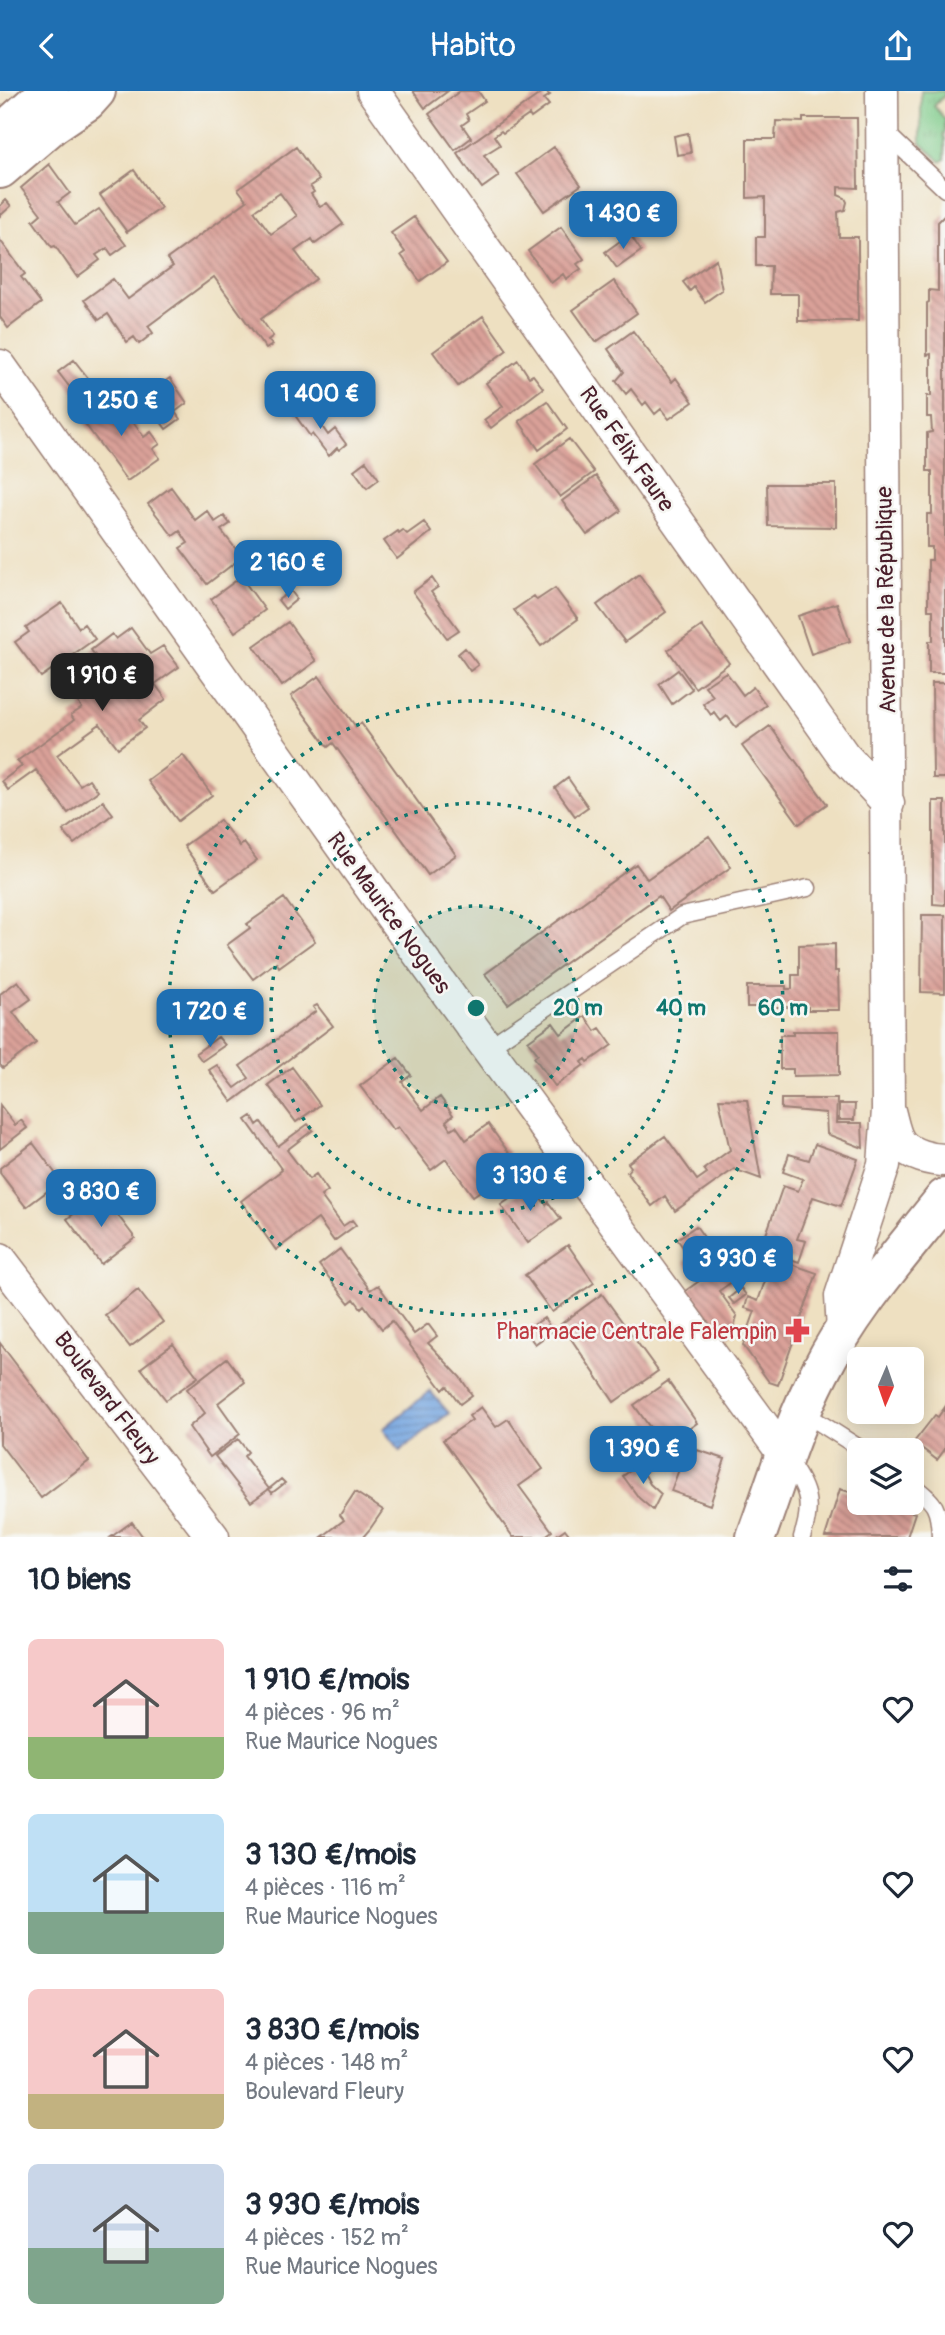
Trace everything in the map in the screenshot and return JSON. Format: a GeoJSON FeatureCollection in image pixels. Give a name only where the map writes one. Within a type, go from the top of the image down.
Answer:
{"type":"FeatureCollection","features":[{"type":"Feature","properties":{"kind":"street"},"geometry":{"type":"LineString","coordinates":[[0,135],[53,102],[87,100],[96,91]]}},
{"type":"Feature","properties":{"kind":"street","name":"Rue Félix Faure"},"geometry":{"type":"LineString","coordinates":[[373,91],[845,756],[888,803]]}},
{"type":"Feature","properties":{"kind":"street","name":"Avenue de la République"},"geometry":{"type":"LineString","coordinates":[[843,1331],[841,1296],[884,1165],[888,1110],[882,91]]}},
{"type":"Feature","properties":{"kind":"street"},"geometry":{"type":"LineString","coordinates":[[0,169],[53,102]]}},
{"type":"Feature","properties":{"kind":"street","name":"Rue Maurice Nogues"},"geometry":{"type":"LineString","coordinates":[[0,366],[389,913],[785,1456]]}},
{"type":"Feature","properties":{"kind":"street"},"geometry":{"type":"LineString","coordinates":[[888,1110],[901,1144],[918,1155],[945,1160]]}},
{"type":"Feature","properties":{"kind":"street"},"geometry":{"type":"LineString","coordinates":[[756,1537],[801,1411],[820,1371],[843,1331],[945,1198]]}},
{"type":"Feature","properties":{"kind":"street","name":"Boulevard Fleury"},"geometry":{"type":"LineString","coordinates":[[0,1259],[213,1537]]}},
{"type":"Feature","properties":{"kind":"lane"},"geometry":{"type":"LineString","coordinates":[[882,129],[945,189]]}},
{"type":"Feature","properties":{"kind":"lane"},"geometry":{"type":"LineString","coordinates":[[487,1048],[682,916],[808,888]]}},
{"type":"Feature","properties":{"kind":"lane"},"geometry":{"type":"LineString","coordinates":[[801,1411],[847,1440]]}},
{"type":"Feature","properties":{"kind":"lane"},"geometry":{"type":"LineString","coordinates":[[785,1456],[803,1482],[809,1501],[809,1517],[802,1537]]}},
{"type":"Feature","properties":{"kind":"lane"},"geometry":{"type":"LineString","coordinates":[[924,1494],[936,1507],[940,1521],[940,1537]]}},
{"type":"Feature","properties":{"kind":"green space"},"geometry":{"type":"Polygon","coordinates":[[[921,91],[945,91],[945,95],[934,106],[945,119],[945,159],[941,162],[921,143],[921,91]]]}},
{"type":"Feature","properties":{"kind":"water"},"geometry":{"type":"Polygon","coordinates":[[[430,1391],[449,1413],[400,1451],[383,1429],[430,1391]]]}},
{"type":"Feature","properties":{"kind":"building"},"geometry":{"type":"Polygon","coordinates":[[[413,91],[448,91],[425,108],[413,91]]]}},
{"type":"Feature","properties":{"kind":"building"},"geometry":{"type":"Polygon","coordinates":[[[460,91],[478,91],[485,101],[466,114],[469,120],[462,125],[471,138],[455,150],[429,114],[460,91]]]}},
{"type":"Feature","properties":{"kind":"building"},"geometry":{"type":"Polygon","coordinates":[[[544,91],[550,95],[544,99],[549,105],[531,118],[529,115],[494,136],[500,145],[484,155],[499,176],[482,188],[457,153],[544,91]]]}},
{"type":"Feature","properties":{"kind":"building"},"geometry":{"type":"Polygon","coordinates":[[[803,118],[857,118],[858,188],[838,187],[838,195],[847,202],[845,210],[838,212],[839,237],[858,237],[858,321],[798,321],[798,294],[770,294],[771,266],[756,266],[756,237],[765,237],[765,197],[747,198],[747,139],[775,139],[776,121],[803,122],[803,118]]]}},
{"type":"Feature","properties":{"kind":"building"},"geometry":{"type":"Polygon","coordinates":[[[688,133],[691,153],[677,155],[674,136],[688,133]]]}},
{"type":"Feature","properties":{"kind":"building"},"geometry":{"type":"Polygon","coordinates":[[[296,147],[319,180],[310,186],[314,192],[311,194],[320,207],[327,203],[343,224],[315,244],[312,239],[295,251],[316,279],[261,319],[273,336],[268,340],[272,345],[266,349],[214,277],[148,326],[153,333],[139,344],[134,337],[127,342],[108,314],[99,320],[84,300],[113,279],[128,299],[173,266],[167,259],[247,201],[238,189],[296,147]],[[280,193],[254,211],[271,234],[297,216],[280,193]]]}},
{"type":"Feature","properties":{"kind":"building"},"geometry":{"type":"Polygon","coordinates":[[[554,147],[581,185],[544,211],[517,174],[554,147]]]}},
{"type":"Feature","properties":{"kind":"building"},"geometry":{"type":"Polygon","coordinates":[[[49,164],[70,193],[58,202],[75,225],[99,209],[126,245],[112,255],[107,248],[96,255],[100,260],[77,277],[33,221],[41,214],[21,188],[49,164]]]}},
{"type":"Feature","properties":{"kind":"building"},"geometry":{"type":"Polygon","coordinates":[[[134,170],[161,208],[127,232],[100,195],[134,170]]]}},
{"type":"Feature","properties":{"kind":"building"},"geometry":{"type":"Polygon","coordinates":[[[6,200],[11,206],[0,216],[0,206],[6,200]]]}},
{"type":"Feature","properties":{"kind":"building"},"geometry":{"type":"Polygon","coordinates":[[[945,215],[945,673],[929,673],[933,610],[928,610],[928,560],[932,560],[932,547],[927,547],[927,514],[932,514],[932,471],[927,471],[927,433],[932,432],[931,417],[927,417],[927,396],[931,396],[931,354],[927,355],[927,303],[929,290],[938,291],[938,222],[945,215]]]}},
{"type":"Feature","properties":{"kind":"building"},"geometry":{"type":"Polygon","coordinates":[[[414,217],[447,262],[420,281],[401,255],[405,252],[391,233],[414,217]]]}},
{"type":"Feature","properties":{"kind":"building"},"geometry":{"type":"Polygon","coordinates":[[[561,227],[584,259],[577,264],[581,269],[566,279],[563,274],[551,283],[528,251],[561,227]]]}},
{"type":"Feature","properties":{"kind":"building"},"geometry":{"type":"Polygon","coordinates":[[[630,234],[641,251],[617,268],[605,252],[630,234]]]}},
{"type":"Feature","properties":{"kind":"building"},"geometry":{"type":"Polygon","coordinates":[[[0,240],[25,274],[21,277],[41,303],[8,328],[0,317],[0,240]]]}},
{"type":"Feature","properties":{"kind":"building"},"geometry":{"type":"Polygon","coordinates":[[[716,259],[722,290],[705,302],[694,287],[690,291],[683,282],[716,259]]]}},
{"type":"Feature","properties":{"kind":"building"},"geometry":{"type":"Polygon","coordinates":[[[614,281],[637,313],[596,342],[573,310],[614,281]]]}},
{"type":"Feature","properties":{"kind":"building"},"geometry":{"type":"Polygon","coordinates":[[[483,316],[507,350],[458,386],[433,352],[483,316]]]}},
{"type":"Feature","properties":{"kind":"building"},"geometry":{"type":"Polygon","coordinates":[[[633,331],[672,382],[676,378],[693,402],[669,419],[661,409],[655,414],[646,402],[643,405],[631,389],[626,394],[616,381],[624,372],[608,349],[633,331]]]}},
{"type":"Feature","properties":{"kind":"building"},"geometry":{"type":"Polygon","coordinates":[[[74,360],[92,383],[75,394],[58,372],[74,360]]]}},
{"type":"Feature","properties":{"kind":"building"},"geometry":{"type":"Polygon","coordinates":[[[518,360],[529,377],[533,375],[543,388],[491,428],[484,420],[503,406],[486,383],[518,360]]]}},
{"type":"Feature","properties":{"kind":"building"},"geometry":{"type":"Polygon","coordinates":[[[170,378],[187,403],[175,412],[180,419],[166,429],[143,397],[170,378]]]}},
{"type":"Feature","properties":{"kind":"building"},"geometry":{"type":"Polygon","coordinates":[[[113,394],[144,437],[151,432],[160,444],[153,449],[160,458],[127,481],[80,417],[113,394]]]}},
{"type":"Feature","properties":{"kind":"building"},"geometry":{"type":"Polygon","coordinates":[[[547,401],[567,429],[539,450],[519,421],[547,401]]]}},
{"type":"Feature","properties":{"kind":"building"},"geometry":{"type":"Polygon","coordinates":[[[307,405],[328,435],[335,429],[346,444],[329,456],[294,414],[307,405]]]}},
{"type":"Feature","properties":{"kind":"building"},"geometry":{"type":"Polygon","coordinates":[[[569,439],[594,472],[560,497],[535,464],[569,439]]]}},
{"type":"Feature","properties":{"kind":"building"},"geometry":{"type":"Polygon","coordinates":[[[366,461],[379,479],[367,488],[354,470],[366,461]]]}},
{"type":"Feature","properties":{"kind":"building"},"geometry":{"type":"Polygon","coordinates":[[[596,476],[621,511],[587,535],[562,501],[596,476]]]}},
{"type":"Feature","properties":{"kind":"building"},"geometry":{"type":"Polygon","coordinates":[[[767,484],[836,484],[836,527],[768,526],[767,484]]]}},
{"type":"Feature","properties":{"kind":"building"},"geometry":{"type":"Polygon","coordinates":[[[171,487],[195,520],[207,511],[215,522],[224,516],[230,524],[221,530],[242,557],[207,584],[180,548],[188,543],[180,531],[173,536],[148,504],[171,487]]]}},
{"type":"Feature","properties":{"kind":"building"},"geometry":{"type":"Polygon","coordinates":[[[424,522],[431,532],[397,559],[384,541],[398,531],[399,533],[403,530],[407,534],[424,522]]]}},
{"type":"Feature","properties":{"kind":"building"},"geometry":{"type":"Polygon","coordinates":[[[639,574],[666,612],[625,642],[597,605],[639,574]]]}},
{"type":"Feature","properties":{"kind":"building"},"geometry":{"type":"Polygon","coordinates":[[[241,577],[265,610],[235,632],[211,599],[241,577]]]}},
{"type":"Feature","properties":{"kind":"building"},"geometry":{"type":"Polygon","coordinates":[[[432,578],[438,587],[431,592],[459,630],[447,638],[413,592],[432,578]]]}},
{"type":"Feature","properties":{"kind":"building"},"geometry":{"type":"Polygon","coordinates":[[[555,588],[578,619],[541,646],[514,610],[534,596],[537,600],[555,588]]]}},
{"type":"Feature","properties":{"kind":"building"},"geometry":{"type":"Polygon","coordinates":[[[291,591],[297,599],[285,609],[278,600],[291,591]]]}},
{"type":"Feature","properties":{"kind":"building"},"geometry":{"type":"Polygon","coordinates":[[[62,603],[79,628],[84,624],[95,639],[41,677],[15,642],[29,632],[26,628],[62,603]]]}},
{"type":"Feature","properties":{"kind":"building"},"geometry":{"type":"Polygon","coordinates":[[[837,603],[850,641],[811,654],[798,616],[837,603]]]}},
{"type":"Feature","properties":{"kind":"building"},"geometry":{"type":"Polygon","coordinates":[[[288,622],[316,661],[282,686],[254,646],[288,622]]]}},
{"type":"Feature","properties":{"kind":"building"},"geometry":{"type":"Polygon","coordinates":[[[702,626],[729,663],[695,688],[668,650],[702,626]]]}},
{"type":"Feature","properties":{"kind":"building"},"geometry":{"type":"Polygon","coordinates":[[[131,628],[150,654],[163,646],[179,667],[155,684],[166,699],[139,720],[145,728],[118,748],[100,724],[57,755],[80,785],[89,779],[98,791],[68,813],[36,770],[8,790],[2,781],[22,766],[17,761],[74,720],[71,715],[82,708],[73,696],[107,672],[91,650],[112,634],[116,639],[131,628]]]}},
{"type":"Feature","properties":{"kind":"building"},"geometry":{"type":"Polygon","coordinates":[[[465,648],[478,665],[470,671],[458,654],[465,648]]]}},
{"type":"Feature","properties":{"kind":"building"},"geometry":{"type":"Polygon","coordinates":[[[678,670],[692,689],[672,704],[659,684],[678,670]]]}},
{"type":"Feature","properties":{"kind":"building"},"geometry":{"type":"Polygon","coordinates":[[[726,672],[743,695],[753,687],[766,705],[736,727],[727,716],[721,721],[714,712],[711,715],[703,704],[713,696],[705,686],[726,672]]]}},
{"type":"Feature","properties":{"kind":"building"},"geometry":{"type":"Polygon","coordinates":[[[319,676],[356,727],[361,723],[456,855],[428,875],[333,743],[328,747],[291,696],[319,676]]]}},
{"type":"Feature","properties":{"kind":"building"},"geometry":{"type":"Polygon","coordinates":[[[932,683],[945,683],[945,778],[933,778],[932,683]]]}},
{"type":"Feature","properties":{"kind":"building"},"geometry":{"type":"Polygon","coordinates":[[[770,726],[827,804],[799,824],[742,746],[770,726]]]}},
{"type":"Feature","properties":{"kind":"building"},"geometry":{"type":"Polygon","coordinates":[[[183,755],[212,795],[178,821],[148,781],[183,755]]]}},
{"type":"Feature","properties":{"kind":"building"},"geometry":{"type":"Polygon","coordinates":[[[568,778],[588,807],[575,816],[555,788],[568,778]]]}},
{"type":"Feature","properties":{"kind":"building"},"geometry":{"type":"Polygon","coordinates":[[[103,801],[113,814],[74,844],[63,831],[103,801]]]}},
{"type":"Feature","properties":{"kind":"building"},"geometry":{"type":"Polygon","coordinates":[[[933,801],[945,801],[945,905],[933,904],[933,801]]]}},
{"type":"Feature","properties":{"kind":"building"},"geometry":{"type":"Polygon","coordinates":[[[220,820],[240,846],[244,843],[257,860],[215,890],[184,846],[220,820]]]}},
{"type":"Feature","properties":{"kind":"building"},"geometry":{"type":"Polygon","coordinates":[[[709,836],[731,867],[669,911],[659,896],[508,1004],[485,974],[636,864],[647,879],[709,836]]]}},
{"type":"Feature","properties":{"kind":"building"},"geometry":{"type":"Polygon","coordinates":[[[284,898],[315,941],[279,967],[276,962],[253,979],[227,945],[250,928],[247,924],[284,898]]]}},
{"type":"Feature","properties":{"kind":"building"},"geometry":{"type":"Polygon","coordinates":[[[922,915],[945,915],[945,993],[921,992],[922,915]]]}},
{"type":"Feature","properties":{"kind":"building"},"geometry":{"type":"Polygon","coordinates":[[[835,944],[839,1010],[747,1007],[747,986],[786,986],[786,989],[792,989],[792,975],[799,975],[799,945],[835,944]]]}},
{"type":"Feature","properties":{"kind":"building"},"geometry":{"type":"Polygon","coordinates":[[[18,981],[31,999],[13,1012],[36,1043],[3,1068],[0,1065],[0,994],[18,981]]]}},
{"type":"Feature","properties":{"kind":"building"},"geometry":{"type":"Polygon","coordinates":[[[317,1005],[333,1026],[232,1102],[209,1070],[217,1065],[235,1088],[249,1078],[240,1066],[316,1011],[313,1007],[317,1005]]]}},
{"type":"Feature","properties":{"kind":"building"},"geometry":{"type":"Polygon","coordinates":[[[585,1016],[595,1031],[600,1028],[612,1045],[588,1062],[586,1059],[582,1062],[584,1065],[555,1086],[534,1057],[538,1054],[528,1041],[553,1023],[561,1034],[585,1016]]]}},
{"type":"Feature","properties":{"kind":"building"},"geometry":{"type":"Polygon","coordinates":[[[793,1031],[839,1031],[839,1075],[793,1076],[793,1069],[780,1069],[780,1035],[793,1035],[793,1031]]]}},
{"type":"Feature","properties":{"kind":"building"},"geometry":{"type":"Polygon","coordinates":[[[218,1037],[225,1045],[202,1061],[196,1053],[218,1037]]]}},
{"type":"Feature","properties":{"kind":"building"},"geometry":{"type":"Polygon","coordinates":[[[398,1058],[411,1075],[402,1082],[423,1110],[440,1097],[453,1115],[446,1121],[451,1129],[456,1126],[466,1140],[488,1124],[509,1153],[503,1158],[514,1173],[489,1191],[486,1187],[473,1196],[446,1159],[431,1170],[398,1127],[393,1130],[360,1086],[398,1058]]]}},
{"type":"Feature","properties":{"kind":"building"},"geometry":{"type":"Polygon","coordinates":[[[292,1067],[320,1105],[296,1122],[268,1085],[292,1067]]]}},
{"type":"Feature","properties":{"kind":"building"},"geometry":{"type":"Polygon","coordinates":[[[719,1099],[747,1100],[761,1179],[734,1169],[675,1211],[665,1196],[652,1206],[627,1172],[631,1167],[628,1163],[665,1136],[697,1180],[707,1173],[704,1169],[730,1150],[719,1099]]]}},
{"type":"Feature","properties":{"kind":"building"},"geometry":{"type":"Polygon","coordinates":[[[781,1099],[837,1099],[836,1123],[862,1123],[863,1148],[827,1134],[826,1113],[781,1109],[781,1099]]]}},
{"type":"Feature","properties":{"kind":"building"},"geometry":{"type":"Polygon","coordinates":[[[839,1104],[855,1104],[854,1120],[839,1120],[839,1104]]]}},
{"type":"Feature","properties":{"kind":"building"},"geometry":{"type":"Polygon","coordinates":[[[0,1105],[15,1125],[21,1120],[27,1128],[0,1149],[0,1105]]]}},
{"type":"Feature","properties":{"kind":"building"},"geometry":{"type":"Polygon","coordinates":[[[252,1116],[257,1125],[261,1122],[278,1146],[308,1124],[313,1130],[287,1150],[309,1179],[316,1174],[328,1191],[321,1196],[343,1226],[352,1220],[356,1225],[334,1241],[318,1219],[276,1250],[241,1201],[282,1170],[246,1120],[252,1116]]]}},
{"type":"Feature","properties":{"kind":"building"},"geometry":{"type":"Polygon","coordinates":[[[33,1143],[61,1181],[26,1207],[0,1173],[0,1168],[33,1143]]]}},
{"type":"Feature","properties":{"kind":"building"},"geometry":{"type":"Polygon","coordinates":[[[815,1144],[858,1159],[841,1206],[813,1197],[797,1239],[806,1241],[799,1262],[761,1249],[783,1186],[798,1191],[803,1179],[783,1172],[789,1154],[809,1160],[815,1144]]]}},
{"type":"Feature","properties":{"kind":"building"},"geometry":{"type":"Polygon","coordinates":[[[531,1184],[546,1205],[548,1202],[561,1219],[528,1243],[501,1205],[531,1184]]]}},
{"type":"Feature","properties":{"kind":"building"},"geometry":{"type":"Polygon","coordinates":[[[101,1193],[135,1238],[101,1264],[67,1219],[101,1193]]]}},
{"type":"Feature","properties":{"kind":"building"},"geometry":{"type":"Polygon","coordinates":[[[696,1226],[719,1258],[694,1276],[684,1262],[690,1257],[677,1239],[696,1226]]]}},
{"type":"Feature","properties":{"kind":"building"},"geometry":{"type":"Polygon","coordinates":[[[568,1245],[594,1283],[552,1312],[525,1275],[568,1245]]]}},
{"type":"Feature","properties":{"kind":"building"},"geometry":{"type":"Polygon","coordinates":[[[745,1248],[817,1273],[778,1385],[769,1382],[743,1345],[755,1311],[745,1308],[748,1297],[758,1301],[773,1258],[719,1291],[737,1316],[732,1335],[720,1342],[684,1292],[745,1248]]]}},
{"type":"Feature","properties":{"kind":"building"},"geometry":{"type":"Polygon","coordinates":[[[340,1249],[370,1290],[378,1285],[414,1334],[428,1324],[437,1336],[428,1343],[460,1377],[472,1395],[460,1404],[447,1386],[443,1390],[392,1321],[382,1329],[364,1305],[361,1308],[354,1299],[349,1303],[319,1265],[340,1249]]]}},
{"type":"Feature","properties":{"kind":"building"},"geometry":{"type":"Polygon","coordinates":[[[741,1288],[746,1295],[734,1304],[729,1298],[741,1288]]]}},
{"type":"Feature","properties":{"kind":"building"},"geometry":{"type":"Polygon","coordinates":[[[138,1290],[163,1322],[130,1347],[105,1315],[138,1290]]]}},
{"type":"Feature","properties":{"kind":"building"},"geometry":{"type":"Polygon","coordinates":[[[602,1294],[658,1371],[614,1402],[561,1324],[602,1294]]]}},
{"type":"Feature","properties":{"kind":"building"},"geometry":{"type":"Polygon","coordinates":[[[544,1318],[553,1331],[535,1344],[525,1331],[544,1318]]]}},
{"type":"Feature","properties":{"kind":"building"},"geometry":{"type":"Polygon","coordinates":[[[0,1343],[89,1461],[41,1498],[0,1444],[0,1343]]]}},
{"type":"Feature","properties":{"kind":"building"},"geometry":{"type":"Polygon","coordinates":[[[173,1344],[198,1377],[166,1400],[141,1368],[173,1344]]]}},
{"type":"Feature","properties":{"kind":"building"},"geometry":{"type":"Polygon","coordinates":[[[227,1358],[245,1382],[218,1403],[240,1434],[210,1457],[189,1427],[205,1413],[187,1389],[227,1358]]]}},
{"type":"Feature","properties":{"kind":"building"},"geometry":{"type":"Polygon","coordinates":[[[668,1381],[697,1423],[664,1447],[634,1405],[668,1381]]]}},
{"type":"Feature","properties":{"kind":"building"},"geometry":{"type":"Polygon","coordinates":[[[481,1407],[496,1427],[508,1419],[543,1469],[519,1486],[552,1531],[544,1537],[513,1537],[443,1440],[472,1420],[469,1416],[481,1407]]]}},
{"type":"Feature","properties":{"kind":"building"},"geometry":{"type":"Polygon","coordinates":[[[945,1407],[945,1449],[937,1460],[924,1450],[924,1438],[917,1438],[935,1415],[938,1417],[945,1407]]]}},
{"type":"Feature","properties":{"kind":"building"},"geometry":{"type":"Polygon","coordinates":[[[238,1439],[248,1452],[244,1456],[269,1489],[251,1502],[215,1456],[238,1439]]]}},
{"type":"Feature","properties":{"kind":"building"},"geometry":{"type":"Polygon","coordinates":[[[697,1450],[725,1459],[710,1505],[671,1491],[681,1464],[691,1468],[697,1450]]]}},
{"type":"Feature","properties":{"kind":"building"},"geometry":{"type":"Polygon","coordinates":[[[641,1463],[647,1471],[644,1473],[650,1484],[661,1494],[653,1510],[639,1498],[623,1476],[641,1463]]]}},
{"type":"Feature","properties":{"kind":"building"},"geometry":{"type":"Polygon","coordinates":[[[281,1479],[285,1483],[272,1493],[269,1489],[281,1479]]]}},
{"type":"Feature","properties":{"kind":"building"},"geometry":{"type":"Polygon","coordinates":[[[840,1489],[847,1491],[847,1515],[914,1515],[907,1537],[825,1537],[840,1489]]]}},
{"type":"Feature","properties":{"kind":"building"},"geometry":{"type":"Polygon","coordinates":[[[355,1492],[383,1510],[370,1529],[363,1537],[322,1537],[344,1520],[340,1515],[355,1492]]]}},
{"type":"Feature","properties":{"kind":"building"},"geometry":{"type":"Polygon","coordinates":[[[132,1522],[143,1537],[111,1537],[132,1522]]]}},
{"type":"Feature","properties":{"kind":"building"},"geometry":{"type":"Polygon","coordinates":[[[565,1529],[571,1537],[554,1537],[565,1529]]]}},
{"type":"Feature","properties":{"kind":"place","name":"Pharmacie Centrale Falempin"},"geometry":{"type":"Point","coordinates":[797,1331]}}]}
